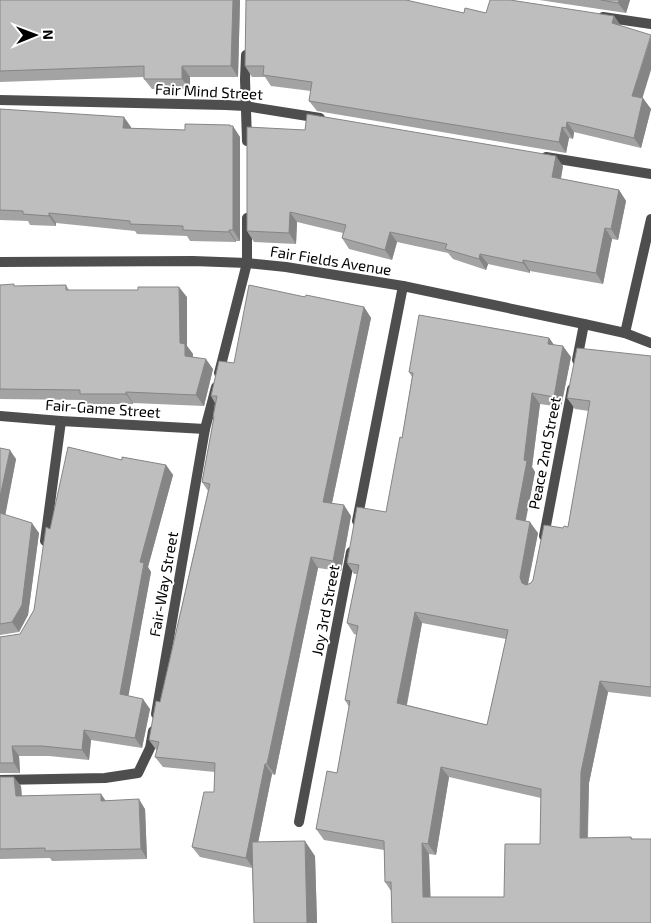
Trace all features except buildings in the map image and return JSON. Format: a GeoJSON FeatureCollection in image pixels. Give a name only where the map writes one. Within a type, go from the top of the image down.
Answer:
{"type":"FeatureCollection","features":[{"type":"Feature","properties":{"kind":"street"},"geometry":{"type":"LineString","coordinates":[[592,15],[651,24]]}},
{"type":"Feature","properties":{"kind":"street"},"geometry":{"type":"LineString","coordinates":[[246,50],[245,106],[247,150]]}},
{"type":"Feature","properties":{"kind":"street","name":"Fair Mind Street"},"geometry":{"type":"LineString","coordinates":[[0,100],[226,104],[326,120]]}},
{"type":"Feature","properties":{"kind":"street"},"geometry":{"type":"LineString","coordinates":[[533,154],[651,174]]}},
{"type":"Feature","properties":{"kind":"street","name":"Fair-Way Street"},"geometry":{"type":"LineString","coordinates":[[0,780],[105,778],[138,773],[150,748],[205,429],[246,262],[247,208]]}},
{"type":"Feature","properties":{"kind":"street"},"geometry":{"type":"LineString","coordinates":[[625,333],[651,219]]}},
{"type":"Feature","properties":{"kind":"street","name":"Fair Fields Avenue"},"geometry":{"type":"LineString","coordinates":[[0,262],[193,261],[246,262],[286,266],[403,286],[584,324],[625,333],[651,343]]}},
{"type":"Feature","properties":{"kind":"street","name":"Joy 3rd Street"},"geometry":{"type":"LineString","coordinates":[[298,822],[403,286]]}},
{"type":"Feature","properties":{"kind":"street","name":"Peace 2nd Street"},"geometry":{"type":"LineString","coordinates":[[541,550],[584,324]]}},
{"type":"Feature","properties":{"kind":"street","name":"Fair-Game Street"},"geometry":{"type":"LineString","coordinates":[[0,416],[205,429]]}},
{"type":"Feature","properties":{"kind":"street"},"geometry":{"type":"LineString","coordinates":[[44,548],[61,421]]}}]}
